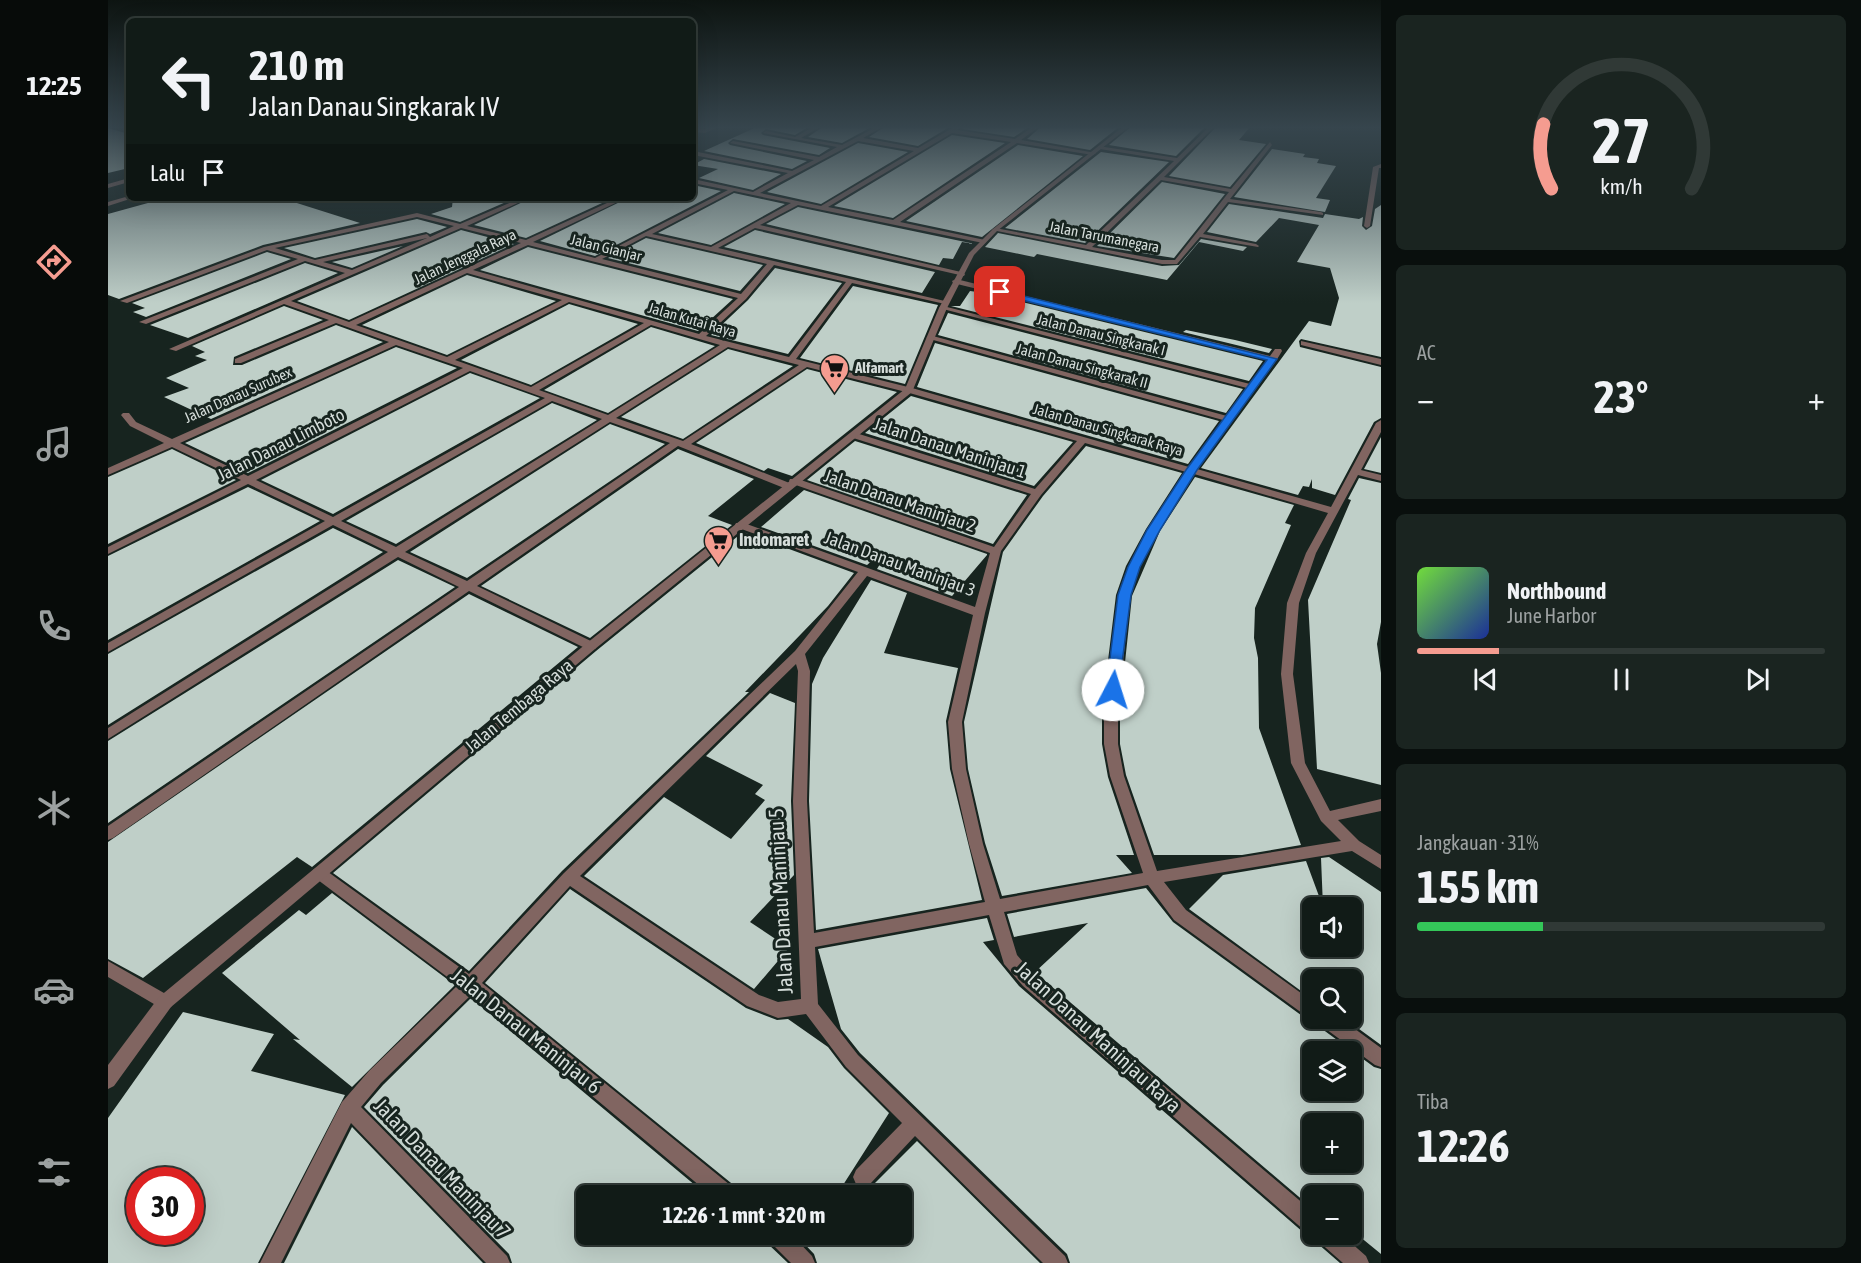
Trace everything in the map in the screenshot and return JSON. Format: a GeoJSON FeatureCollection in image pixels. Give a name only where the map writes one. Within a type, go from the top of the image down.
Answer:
{"type":"FeatureCollection","features":[{"type":"Feature","properties":{"kind":"street"},"geometry":{"type":"LineString","coordinates":[[713,185],[983,241]]}},
{"type":"Feature","properties":{"kind":"street"},"geometry":{"type":"LineString","coordinates":[[755,194],[771,185]]}},
{"type":"Feature","properties":{"kind":"street"},"geometry":{"type":"LineString","coordinates":[[824,207],[860,185]]}},
{"type":"Feature","properties":{"kind":"street"},"geometry":{"type":"LineString","coordinates":[[894,222],[950,185]]}},
{"type":"Feature","properties":{"kind":"street","name":"Jalan Tembaga Raya"},"geometry":{"type":"LineString","coordinates":[[108,1080],[165,1002],[591,646],[909,390],[944,305],[972,254],[995,230],[1052,185]]}},
{"type":"Feature","properties":{"kind":"street"},"geometry":{"type":"LineString","coordinates":[[1089,246],[1152,185]]}},
{"type":"Feature","properties":{"kind":"street"},"geometry":{"type":"LineString","coordinates":[[1199,185],[1233,191]]}},
{"type":"Feature","properties":{"kind":"street"},"geometry":{"type":"LineString","coordinates":[[1238,185],[1199,235],[1256,246]]}},
{"type":"Feature","properties":{"kind":"street"},"geometry":{"type":"LineString","coordinates":[[1367,226],[1373,185]]}},
{"type":"Feature","properties":{"kind":"street"},"geometry":{"type":"LineString","coordinates":[[597,259],[734,189]]}},
{"type":"Feature","properties":{"kind":"street"},"geometry":{"type":"LineString","coordinates":[[108,204],[126,199]]}},
{"type":"Feature","properties":{"kind":"street"},"geometry":{"type":"LineString","coordinates":[[1227,200],[1321,214]]}},
{"type":"Feature","properties":{"kind":"street"},"geometry":{"type":"LineString","coordinates":[[172,349],[519,201]]}},
{"type":"Feature","properties":{"kind":"street","name":"Jalan Jenggala Raya"},"geometry":{"type":"LineString","coordinates":[[350,325],[616,201]]}},
{"type":"Feature","properties":{"kind":"street"},"geometry":{"type":"LineString","coordinates":[[710,250],[798,202]]}},
{"type":"Feature","properties":{"kind":"street","name":"Jalan Gianjar"},"geometry":{"type":"LineString","coordinates":[[124,301],[266,248],[413,215],[743,297]]}},
{"type":"Feature","properties":{"kind":"street"},"geometry":{"type":"LineString","coordinates":[[755,226],[1275,355],[1192,470],[1154,530],[1134,567],[1124,595],[1111,710],[1111,744],[1117,776],[1152,878],[1180,915],[1302,1003]]}},
{"type":"Feature","properties":{"kind":"street"},"geometry":{"type":"LineString","coordinates":[[314,262],[461,227]]}},
{"type":"Feature","properties":{"kind":"street","name":"Jalan Tarumanegara"},"geometry":{"type":"LineString","coordinates":[[995,230],[1172,263],[1179,261],[1199,235]]}},
{"type":"Feature","properties":{"kind":"street","name":"Jalan Danau Singkarak I"},"geometry":{"type":"LineString","coordinates":[[645,234],[850,281],[1253,387]]}},
{"type":"Feature","properties":{"kind":"street"},"geometry":{"type":"LineString","coordinates":[[266,248],[354,273]]}},
{"type":"Feature","properties":{"kind":"street"},"geometry":{"type":"LineString","coordinates":[[143,322],[305,259]]}},
{"type":"Feature","properties":{"kind":"street"},"geometry":{"type":"LineString","coordinates":[[700,337],[743,297],[772,263]]}},
{"type":"Feature","properties":{"kind":"street","name":"Jalan Kutai Raya"},"geometry":{"type":"LineString","coordinates":[[468,271],[700,337],[909,390]]}},
{"type":"Feature","properties":{"kind":"street"},"geometry":{"type":"LineString","coordinates":[[791,360],[850,281]]}},
{"type":"Feature","properties":{"kind":"street"},"geometry":{"type":"LineString","coordinates":[[446,361],[569,299]]}},
{"type":"Feature","properties":{"kind":"street","name":"Jalan Danau Maninjau 2"},"geometry":{"type":"LineString","coordinates":[[285,302],[791,484],[996,551]]}},
{"type":"Feature","properties":{"kind":"street"},"geometry":{"type":"LineString","coordinates":[[237,361],[336,320]]}},
{"type":"Feature","properties":{"kind":"street"},"geometry":{"type":"LineString","coordinates":[[531,391],[651,322]]}},
{"type":"Feature","properties":{"kind":"street","name":"Jalan Danau Singkarak II"},"geometry":{"type":"LineString","coordinates":[[930,338],[1228,419]]}},
{"type":"Feature","properties":{"kind":"street","name":"Jalan Danau Surubex"},"geometry":{"type":"LineString","coordinates":[[108,472],[395,342]]}},
{"type":"Feature","properties":{"kind":"street"},"geometry":{"type":"LineString","coordinates":[[1304,343],[1381,362]]}},
{"type":"Feature","properties":{"kind":"street"},"geometry":{"type":"LineString","coordinates":[[108,734],[727,344]]}},
{"type":"Feature","properties":{"kind":"street"},"geometry":{"type":"LineString","coordinates":[[108,834],[681,444],[807,364]]}},
{"type":"Feature","properties":{"kind":"street","name":"Jalan Danau Limboto"},"geometry":{"type":"LineString","coordinates":[[108,551],[468,369]]}},
{"type":"Feature","properties":{"kind":"street","name":"Jalan Danau Singkarak Raya"},"geometry":{"type":"LineString","coordinates":[[909,390],[1333,511]]}},
{"type":"Feature","properties":{"kind":"street"},"geometry":{"type":"LineString","coordinates":[[108,648],[551,398]]}},
{"type":"Feature","properties":{"kind":"street"},"geometry":{"type":"LineString","coordinates":[[126,415],[133,423],[170,442],[591,646]]}},
{"type":"Feature","properties":{"kind":"street"},"geometry":{"type":"LineString","coordinates":[[1381,423],[1311,553],[1293,603],[1287,674],[1298,763],[1326,817],[1354,845],[1381,863]]}},
{"type":"Feature","properties":{"kind":"street","name":"Jalan Danau Maninjau 1"},"geometry":{"type":"LineString","coordinates":[[853,435],[1037,493]]}},
{"type":"Feature","properties":{"kind":"street","name":"Jalan Danau Maninjau Raya"},"geometry":{"type":"LineString","coordinates":[[1084,439],[1037,493],[996,551],[979,613],[955,722],[959,769],[995,907],[1010,959],[1017,971],[1302,1215]]}},
{"type":"Feature","properties":{"kind":"street"},"geometry":{"type":"LineString","coordinates":[[1356,471],[1381,478]]}},
{"type":"Feature","properties":{"kind":"street","name":"Jalan Danau Maninjau 3"},"geometry":{"type":"LineString","coordinates":[[740,525],[979,613]]}},
{"type":"Feature","properties":{"kind":"street"},"geometry":{"type":"LineString","coordinates":[[270,1263],[349,1108],[375,1077],[470,984],[569,877],[799,654],[865,571]]}},
{"type":"Feature","properties":{"kind":"street","name":"Jalan Danau Maninjau 5"},"geometry":{"type":"LineString","coordinates":[[799,654],[804,671],[800,801],[810,1006],[852,1061],[1058,1263]]}},
{"type":"Feature","properties":{"kind":"street"},"geometry":{"type":"LineString","coordinates":[[1326,817],[1381,805]]}},
{"type":"Feature","properties":{"kind":"street"},"geometry":{"type":"LineString","coordinates":[[806,942],[1152,878],[1354,845]]}},
{"type":"Feature","properties":{"kind":"street","name":"Jalan Danau Maninjau 6"},"geometry":{"type":"LineString","coordinates":[[319,873],[470,984],[715,1185]]}},
{"type":"Feature","properties":{"kind":"street"},"geometry":{"type":"LineString","coordinates":[[569,877],[753,1001],[778,1010],[810,1006]]}},
{"type":"Feature","properties":{"kind":"street"},"geometry":{"type":"LineString","coordinates":[[108,968],[165,1002]]}},
{"type":"Feature","properties":{"kind":"street"},"geometry":{"type":"LineString","coordinates":[[1340,1029],[1381,1059]]}},
{"type":"Feature","properties":{"kind":"street","name":"Jalan Danau Maninjau 7"},"geometry":{"type":"LineString","coordinates":[[349,1108],[500,1263]]}},
{"type":"Feature","properties":{"kind":"street"},"geometry":{"type":"LineString","coordinates":[[863,1177],[915,1123]]}},
{"type":"Feature","properties":{"kind":"street"},"geometry":{"type":"LineString","coordinates":[[787,1245],[805,1263]]}},
{"type":"Feature","properties":{"kind":"street"},"geometry":{"type":"LineString","coordinates":[[1338,1245],[1359,1263]]}},
{"type":"Feature","properties":{"kind":"building"},"geometry":{"type":"Polygon","coordinates":[[[730,185],[762,185],[753,190],[730,185]]]}},
{"type":"Feature","properties":{"kind":"building"},"geometry":{"type":"Polygon","coordinates":[[[780,185],[853,185],[821,204],[767,192],[780,185]]]}},
{"type":"Feature","properties":{"kind":"building"},"geometry":{"type":"Polygon","coordinates":[[[869,185],[942,185],[893,218],[834,206],[869,185]]]}},
{"type":"Feature","properties":{"kind":"building"},"geometry":{"type":"Polygon","coordinates":[[[959,185],[1047,185],[982,237],[906,221],[959,185]]]}},
{"type":"Feature","properties":{"kind":"building"},"geometry":{"type":"Polygon","coordinates":[[[1059,185],[1145,185],[1085,243],[1005,228],[1059,185]]]}},
{"type":"Feature","properties":{"kind":"building"},"geometry":{"type":"Polygon","coordinates":[[[1159,185],[1177,185],[1225,194],[1174,258],[1097,246],[1159,185]]]}},
{"type":"Feature","properties":{"kind":"building"},"geometry":{"type":"Polygon","coordinates":[[[1244,185],[1324,185],[1316,198],[1330,200],[1325,212],[1234,197],[1244,185]]]}},
{"type":"Feature","properties":{"kind":"building"},"geometry":{"type":"Polygon","coordinates":[[[696,186],[721,191],[595,256],[540,241],[622,201],[696,201],[696,186]]]}},
{"type":"Feature","properties":{"kind":"building"},"geometry":{"type":"Polygon","coordinates":[[[734,193],[785,204],[711,245],[658,233],[734,193]]]}},
{"type":"Feature","properties":{"kind":"building"},"geometry":{"type":"Polygon","coordinates":[[[155,201],[290,201],[360,223],[263,245],[119,299],[108,295],[108,214],[155,201]]]}},
{"type":"Feature","properties":{"kind":"building"},"geometry":{"type":"Polygon","coordinates":[[[453,201],[508,201],[460,222],[431,214],[452,207],[453,201]]]}},
{"type":"Feature","properties":{"kind":"building"},"geometry":{"type":"Polygon","coordinates":[[[525,201],[606,201],[526,238],[474,225],[525,201]]]}},
{"type":"Feature","properties":{"kind":"building"},"geometry":{"type":"Polygon","coordinates":[[[1229,204],[1323,218],[1325,214],[1359,219],[1363,217],[1362,226],[1366,230],[1372,226],[1375,209],[1381,205],[1381,357],[1301,339],[1299,341],[1300,347],[1381,367],[1381,418],[1374,422],[1335,495],[1312,488],[1312,479],[1309,487],[1303,486],[1298,495],[1201,468],[1309,321],[1331,326],[1339,298],[1330,268],[1297,262],[1319,225],[1279,218],[1256,242],[1207,232],[1229,204]]]}},
{"type":"Feature","properties":{"kind":"building"},"geometry":{"type":"Polygon","coordinates":[[[798,207],[975,244],[962,242],[953,259],[943,258],[939,265],[766,224],[798,207]]]}},
{"type":"Feature","properties":{"kind":"building"},"geometry":{"type":"Polygon","coordinates":[[[417,219],[447,227],[430,234],[426,232],[315,258],[284,248],[417,219]]]}},
{"type":"Feature","properties":{"kind":"building"},"geometry":{"type":"Polygon","coordinates":[[[461,230],[514,244],[349,320],[297,301],[461,230]]]}},
{"type":"Feature","properties":{"kind":"building"},"geometry":{"type":"Polygon","coordinates":[[[755,230],[935,272],[922,293],[724,247],[755,230]]]}},
{"type":"Feature","properties":{"kind":"building"},"geometry":{"type":"Polygon","coordinates":[[[998,233],[1162,266],[1179,265],[1201,239],[1247,247],[1243,251],[1199,242],[1167,280],[1037,254],[1034,257],[985,247],[998,233]]]}},
{"type":"Feature","properties":{"kind":"building"},"geometry":{"type":"Polygon","coordinates":[[[646,238],[763,265],[740,291],[608,258],[646,238]]]}},
{"type":"Feature","properties":{"kind":"building"},"geometry":{"type":"Polygon","coordinates":[[[403,246],[352,268],[332,262],[403,246]]]}},
{"type":"Feature","properties":{"kind":"building"},"geometry":{"type":"Polygon","coordinates":[[[528,247],[733,299],[698,331],[480,270],[528,247]]]}},
{"type":"Feature","properties":{"kind":"building"},"geometry":{"type":"Polygon","coordinates":[[[267,252],[291,259],[146,317],[133,312],[145,308],[132,303],[267,252]]]}},
{"type":"Feature","properties":{"kind":"building"},"geometry":{"type":"Polygon","coordinates":[[[305,263],[338,273],[188,338],[150,325],[305,263]]]}},
{"type":"Feature","properties":{"kind":"building"},"geometry":{"type":"Polygon","coordinates":[[[775,268],[842,283],[788,354],[711,335],[748,300],[775,268]]]}},
{"type":"Feature","properties":{"kind":"building"},"geometry":{"type":"Polygon","coordinates":[[[467,275],[556,301],[447,355],[362,325],[467,275]]]}},
{"type":"Feature","properties":{"kind":"building"},"geometry":{"type":"Polygon","coordinates":[[[853,286],[938,305],[905,384],[800,358],[853,286]]]}},
{"type":"Feature","properties":{"kind":"building"},"geometry":{"type":"Polygon","coordinates":[[[970,291],[1263,361],[1249,381],[951,306],[960,306],[970,291]]]}},
{"type":"Feature","properties":{"kind":"building"},"geometry":{"type":"Polygon","coordinates":[[[569,304],[638,324],[531,385],[461,360],[569,304]]]}},
{"type":"Feature","properties":{"kind":"building"},"geometry":{"type":"Polygon","coordinates":[[[284,306],[323,320],[234,357],[233,365],[242,365],[336,325],[383,342],[211,419],[164,397],[189,388],[166,378],[207,360],[195,356],[205,352],[192,346],[284,306]]]}},
{"type":"Feature","properties":{"kind":"building"},"geometry":{"type":"Polygon","coordinates":[[[948,313],[1243,389],[1226,413],[938,335],[948,313]]]}},
{"type":"Feature","properties":{"kind":"building"},"geometry":{"type":"Polygon","coordinates":[[[651,327],[715,346],[608,413],[544,390],[651,327]]]}},
{"type":"Feature","properties":{"kind":"building"},"geometry":{"type":"Polygon","coordinates":[[[1186,330],[1272,349],[1269,353],[1183,332],[1186,330]]]}},
{"type":"Feature","properties":{"kind":"building"},"geometry":{"type":"Polygon","coordinates":[[[935,343],[1219,421],[1188,464],[917,387],[935,343]]]}},
{"type":"Feature","properties":{"kind":"building"},"geometry":{"type":"Polygon","coordinates":[[[396,347],[457,368],[248,473],[185,443],[396,347]]]}},
{"type":"Feature","properties":{"kind":"building"},"geometry":{"type":"Polygon","coordinates":[[[728,349],[793,366],[683,439],[621,417],[728,349]]]}},
{"type":"Feature","properties":{"kind":"building"},"geometry":{"type":"Polygon","coordinates":[[[807,369],[897,392],[792,476],[768,468],[764,471],[696,443],[807,369]]]}},
{"type":"Feature","properties":{"kind":"building"},"geometry":{"type":"Polygon","coordinates":[[[470,373],[540,398],[333,514],[261,480],[470,373]]]}},
{"type":"Feature","properties":{"kind":"building"},"geometry":{"type":"Polygon","coordinates":[[[911,396],[1073,442],[1034,486],[865,433],[911,396]]]}},
{"type":"Feature","properties":{"kind":"building"},"geometry":{"type":"Polygon","coordinates":[[[552,403],[597,420],[396,544],[346,521],[552,403]]]}},
{"type":"Feature","properties":{"kind":"building"},"geometry":{"type":"Polygon","coordinates":[[[610,424],[665,444],[467,578],[410,552],[610,424]]]}},
{"type":"Feature","properties":{"kind":"building"},"geometry":{"type":"Polygon","coordinates":[[[1381,437],[1381,473],[1364,469],[1381,437]]]}},
{"type":"Feature","properties":{"kind":"building"},"geometry":{"type":"Polygon","coordinates":[[[855,441],[1027,495],[993,544],[807,480],[855,441]]]}},
{"type":"Feature","properties":{"kind":"building"},"geometry":{"type":"Polygon","coordinates":[[[1086,446],[1182,473],[1146,529],[1126,566],[1116,595],[1102,710],[1102,744],[1108,777],[1134,855],[1116,855],[1132,873],[1002,896],[985,843],[968,769],[964,722],[1003,552],[1043,496],[1086,446]]]}},
{"type":"Feature","properties":{"kind":"building"},"geometry":{"type":"Polygon","coordinates":[[[172,449],[236,480],[108,544],[108,477],[172,449]]]}},
{"type":"Feature","properties":{"kind":"building"},"geometry":{"type":"Polygon","coordinates":[[[678,449],[754,479],[708,516],[732,525],[590,638],[481,586],[678,449]]]}},
{"type":"Feature","properties":{"kind":"building"},"geometry":{"type":"Polygon","coordinates":[[[1195,477],[1294,505],[1285,523],[1291,525],[1255,608],[1254,638],[1258,658],[1259,728],[1301,845],[1242,855],[1154,855],[1126,775],[1120,744],[1120,710],[1132,596],[1160,531],[1195,477]]]}},
{"type":"Feature","properties":{"kind":"building"},"geometry":{"type":"Polygon","coordinates":[[[1359,478],[1381,483],[1381,622],[1377,644],[1381,673],[1381,785],[1317,769],[1308,600],[1351,500],[1348,499],[1359,478]]]}},
{"type":"Feature","properties":{"kind":"building"},"geometry":{"type":"Polygon","coordinates":[[[248,487],[320,521],[108,640],[108,556],[248,487]]]}},
{"type":"Feature","properties":{"kind":"building"},"geometry":{"type":"Polygon","coordinates":[[[804,490],[987,555],[952,596],[877,569],[880,564],[874,559],[867,565],[761,527],[804,490]]]}},
{"type":"Feature","properties":{"kind":"building"},"geometry":{"type":"Polygon","coordinates":[[[333,528],[383,552],[108,725],[108,654],[333,528]]]}},
{"type":"Feature","properties":{"kind":"building"},"geometry":{"type":"Polygon","coordinates":[[[743,532],[854,573],[828,606],[745,692],[749,692],[562,871],[469,971],[333,873],[596,651],[743,532]]]}},
{"type":"Feature","properties":{"kind":"building"},"geometry":{"type":"Polygon","coordinates":[[[398,560],[455,587],[108,823],[108,741],[398,560]]]}},
{"type":"Feature","properties":{"kind":"building"},"geometry":{"type":"Polygon","coordinates":[[[871,580],[907,593],[884,653],[958,668],[946,721],[950,769],[982,900],[816,930],[809,801],[812,684],[823,658],[871,580]]]}},
{"type":"Feature","properties":{"kind":"building"},"geometry":{"type":"Polygon","coordinates":[[[469,594],[578,647],[312,867],[297,857],[143,978],[108,959],[108,842],[469,594]]]}},
{"type":"Feature","properties":{"kind":"building"},"geometry":{"type":"Polygon","coordinates":[[[770,693],[795,703],[791,801],[794,875],[750,922],[789,948],[754,989],[584,876],[664,797],[731,839],[765,800],[755,794],[763,785],[706,756],[770,693]]]}},
{"type":"Feature","properties":{"kind":"building"},"geometry":{"type":"Polygon","coordinates":[[[1329,857],[1381,892],[1381,1045],[1359,1029],[1362,1029],[1362,969],[1302,969],[1302,992],[1189,909],[1223,875],[1306,861],[1319,897],[1302,897],[1302,957],[1362,957],[1362,897],[1323,897],[1321,858],[1329,857]]]}},
{"type":"Feature","properties":{"kind":"building"},"geometry":{"type":"Polygon","coordinates":[[[1146,888],[1173,922],[1302,1016],[1302,1029],[1322,1029],[1338,1041],[1302,1041],[1302,1101],[1362,1101],[1362,1058],[1381,1069],[1381,1254],[1362,1238],[1362,1185],[1302,1185],[1302,1199],[1035,972],[1088,923],[1014,937],[1007,914],[1146,888]]]}},
{"type":"Feature","properties":{"kind":"building"},"geometry":{"type":"Polygon","coordinates":[[[570,889],[746,1008],[777,1020],[788,1019],[828,1047],[844,1068],[889,1113],[843,1185],[734,1185],[485,983],[570,889]]]}},
{"type":"Feature","properties":{"kind":"building"},"geometry":{"type":"Polygon","coordinates":[[[332,893],[455,985],[352,1087],[293,1039],[300,1040],[222,973],[299,910],[306,915],[332,893]]]}},
{"type":"Feature","properties":{"kind":"building"},"geometry":{"type":"Polygon","coordinates":[[[987,918],[994,940],[983,942],[1019,986],[1302,1231],[1302,1245],[1319,1245],[1340,1263],[1070,1263],[1067,1254],[860,1053],[841,1029],[818,949],[987,918]]]}},
{"type":"Feature","properties":{"kind":"building"},"geometry":{"type":"Polygon","coordinates":[[[471,998],[695,1185],[576,1185],[576,1245],[769,1245],[788,1263],[512,1263],[509,1254],[364,1107],[383,1085],[471,998]]]}},
{"type":"Feature","properties":{"kind":"building"},"geometry":{"type":"Polygon","coordinates":[[[183,1012],[274,1034],[251,1071],[345,1095],[258,1263],[108,1263],[108,1118],[183,1012]]]}},
{"type":"Feature","properties":{"kind":"building"},"geometry":{"type":"Polygon","coordinates":[[[352,1127],[483,1263],[284,1263],[352,1127]]]}},
{"type":"Feature","properties":{"kind":"building"},"geometry":{"type":"Polygon","coordinates":[[[917,1141],[1040,1263],[817,1263],[814,1254],[805,1245],[912,1245],[912,1185],[873,1185],[917,1141]]]}},
{"type":"Feature","properties":{"kind":"place","name":"Alfamart"},"geometry":{"type":"Point","coordinates":[834,394]}},
{"type":"Feature","properties":{"kind":"place","name":"Indomaret"},"geometry":{"type":"Point","coordinates":[718,566]}},
{"type":"Feature","properties":{"kind":"route"},"geometry":{"type":"LineString","coordinates":[[1000,292],[1273,359],[1192,470],[1154,530],[1134,567],[1124,595],[1113,690]]}}]}
